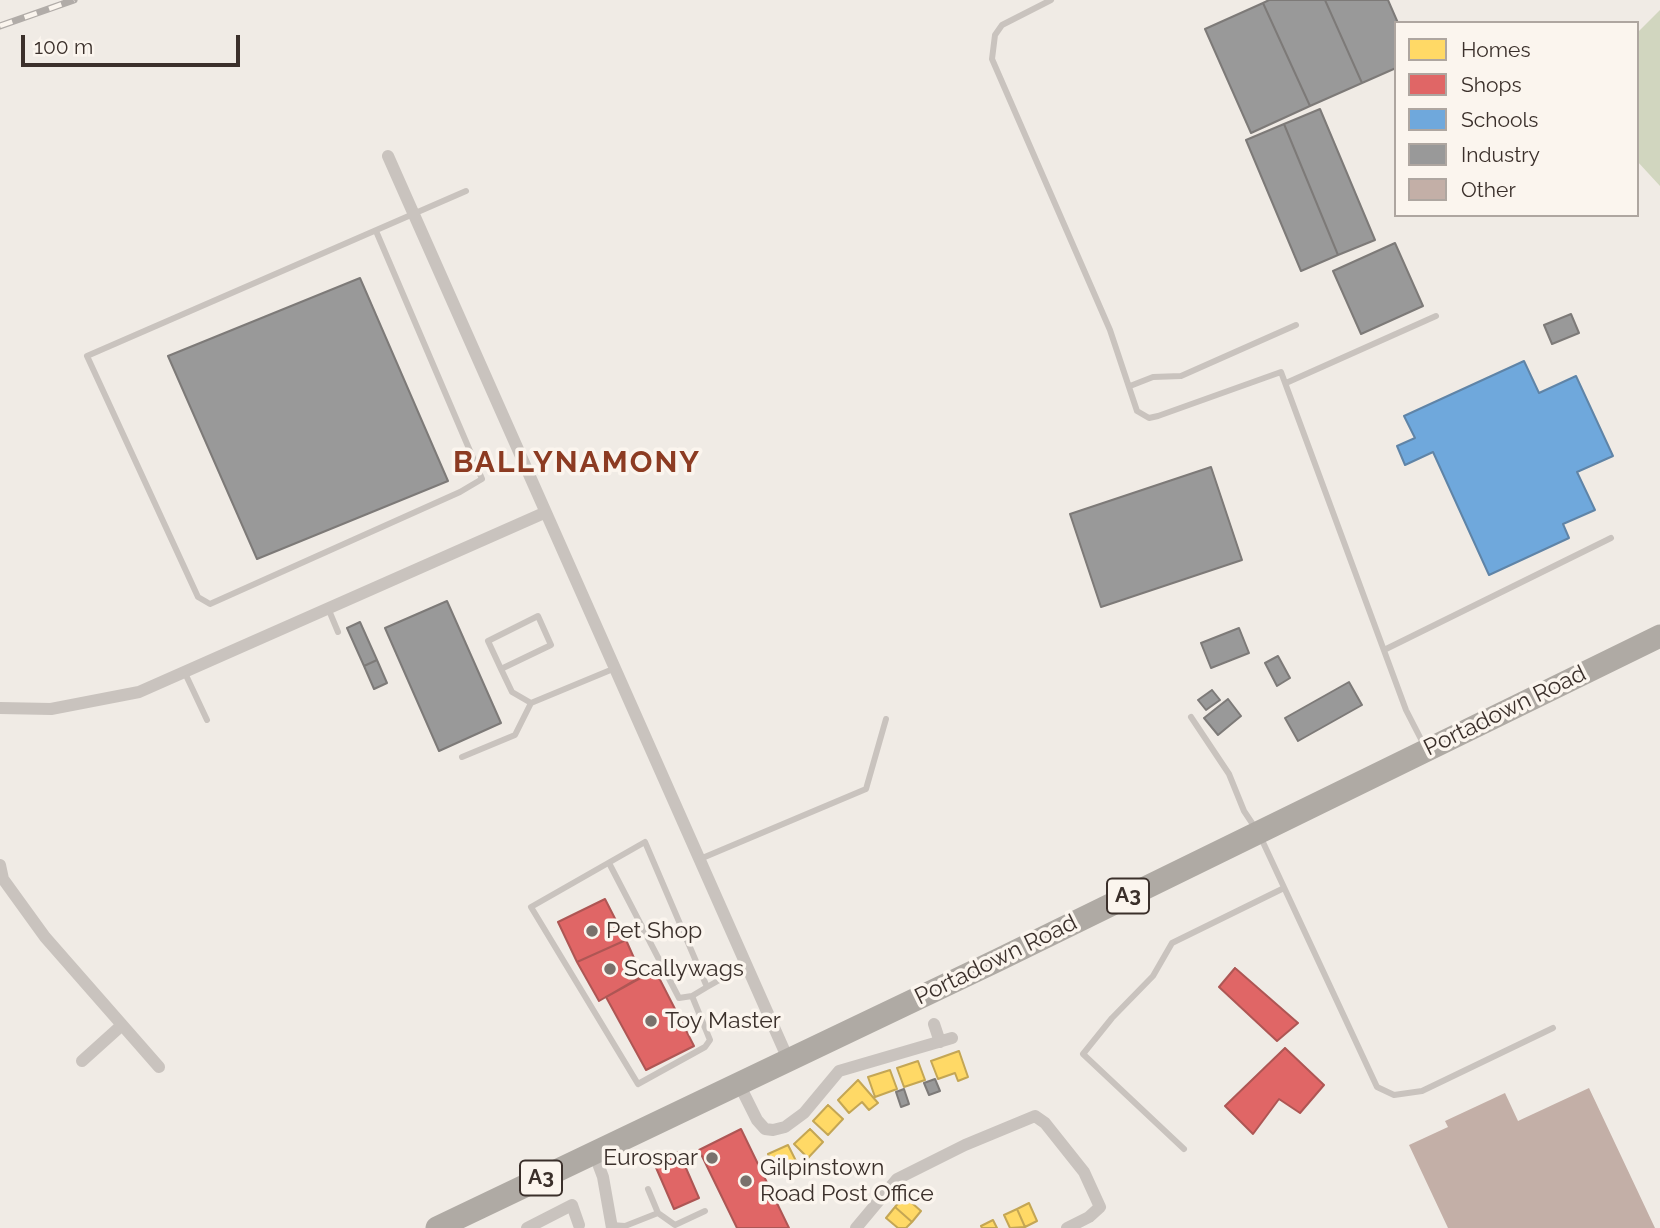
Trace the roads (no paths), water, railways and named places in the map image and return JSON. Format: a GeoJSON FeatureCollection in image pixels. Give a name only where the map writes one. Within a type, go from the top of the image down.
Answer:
{"type":"FeatureCollection","features":[{"type":"Feature","properties":{"kind":"highway","name":"Portadown Road"},"geometry":{"type":"LineString","coordinates":[[594,1153],[996,961],[1660,636]]}},
{"type":"Feature","properties":{"kind":"highway","name":"A3"},"geometry":{"type":"LineString","coordinates":[[437,1228],[594,1153]]}},
{"type":"Feature","properties":{"kind":"street"},"geometry":{"type":"LineString","coordinates":[[388,156],[788,1059]]}},
{"type":"Feature","properties":{"kind":"street"},"geometry":{"type":"LineString","coordinates":[[1,711],[51,709],[139,692],[544,513]]}},
{"type":"Feature","properties":{"kind":"street"},"geometry":{"type":"LineString","coordinates":[[0,865],[3,879],[45,937],[159,1067]]}},
{"type":"Feature","properties":{"kind":"street"},"geometry":{"type":"LineString","coordinates":[[738,1082],[757,1120],[765,1129],[773,1130],[785,1126],[804,1113],[839,1072],[946,1040],[934,1024]]}},
{"type":"Feature","properties":{"kind":"street"},"geometry":{"type":"LineString","coordinates":[[82,1060],[122,1025]]}},
{"type":"Feature","properties":{"kind":"street"},"geometry":{"type":"LineString","coordinates":[[856,1228],[897,1179],[1035,1116],[1045,1123],[1084,1172],[1100,1207],[1067,1228]]}},
{"type":"Feature","properties":{"kind":"street"},"geometry":{"type":"LineString","coordinates":[[594,1153],[603,1177],[611,1226]]}},
{"type":"Feature","properties":{"kind":"street"},"geometry":{"type":"LineString","coordinates":[[527,1228],[572,1205],[579,1224]]}},
{"type":"Feature","properties":{"kind":"lane"},"geometry":{"type":"LineString","coordinates":[[1051,0],[1002,25],[995,35],[992,59],[1110,330],[1137,411],[1149,418],[1281,372],[1406,710],[1426,749]]}},
{"type":"Feature","properties":{"kind":"lane"},"geometry":{"type":"LineString","coordinates":[[376,231],[482,479],[460,492],[210,604],[198,597],[87,356],[466,191]]}},
{"type":"Feature","properties":{"kind":"lane"},"geometry":{"type":"LineString","coordinates":[[1286,383],[1436,316]]}},
{"type":"Feature","properties":{"kind":"lane"},"geometry":{"type":"LineString","coordinates":[[1129,386],[1153,377],[1181,376],[1296,325]]}},
{"type":"Feature","properties":{"kind":"lane"},"geometry":{"type":"LineString","coordinates":[[1384,650],[1611,538]]}},
{"type":"Feature","properties":{"kind":"lane"},"geometry":{"type":"LineString","coordinates":[[328,608],[338,632]]}},
{"type":"Feature","properties":{"kind":"lane"},"geometry":{"type":"LineString","coordinates":[[501,669],[551,645],[538,616],[488,641],[501,669],[512,692],[531,703]]}},
{"type":"Feature","properties":{"kind":"lane"},"geometry":{"type":"LineString","coordinates":[[462,757],[515,735],[531,703],[613,669]]}},
{"type":"Feature","properties":{"kind":"lane"},"geometry":{"type":"LineString","coordinates":[[184,671],[207,720]]}},
{"type":"Feature","properties":{"kind":"lane"},"geometry":{"type":"LineString","coordinates":[[1191,717],[1229,774],[1244,811],[1258,832],[1377,1087],[1394,1095],[1422,1091],[1553,1028]]}},
{"type":"Feature","properties":{"kind":"lane"},"geometry":{"type":"LineString","coordinates":[[698,859],[866,789],[886,719]]}},
{"type":"Feature","properties":{"kind":"lane"},"geometry":{"type":"LineString","coordinates":[[692,996],[710,1040],[705,1047],[638,1084],[531,907],[645,842],[707,987]]}},
{"type":"Feature","properties":{"kind":"lane"},"geometry":{"type":"LineString","coordinates":[[609,863],[679,998],[692,996],[746,965]]}},
{"type":"Feature","properties":{"kind":"lane"},"geometry":{"type":"LineString","coordinates":[[1184,1149],[1083,1054],[1112,1018],[1153,976],[1172,943],[1284,888]]}},
{"type":"Feature","properties":{"kind":"lane"},"geometry":{"type":"LineString","coordinates":[[648,1189],[658,1213],[675,1225],[705,1211]]}},
{"type":"Feature","properties":{"kind":"lane"},"geometry":{"type":"LineString","coordinates":[[611,1226],[625,1226],[658,1213]]}},
{"type":"Feature","properties":{"kind":"railway"},"geometry":{"type":"LineString","coordinates":[[0,26],[74,0]]}},
{"type":"Feature","properties":{"kind":"place","name":"Pet Shop"},"geometry":{"type":"Point","coordinates":[592,931]}},
{"type":"Feature","properties":{"kind":"place","name":"Scallywags"},"geometry":{"type":"Point","coordinates":[610,969]}},
{"type":"Feature","properties":{"kind":"place","name":"Toy Master"},"geometry":{"type":"Point","coordinates":[651,1021]}},
{"type":"Feature","properties":{"kind":"place","name":"Eurospar"},"geometry":{"type":"Point","coordinates":[712,1158]}},
{"type":"Feature","properties":{"kind":"place","name":"Gilpinstown Road Post Office"},"geometry":{"type":"Point","coordinates":[746,1181]}},
{"type":"Feature","properties":{"kind":"district","name":"BALLYNAMONY"},"geometry":{"type":"Point","coordinates":[577,463]}}]}
